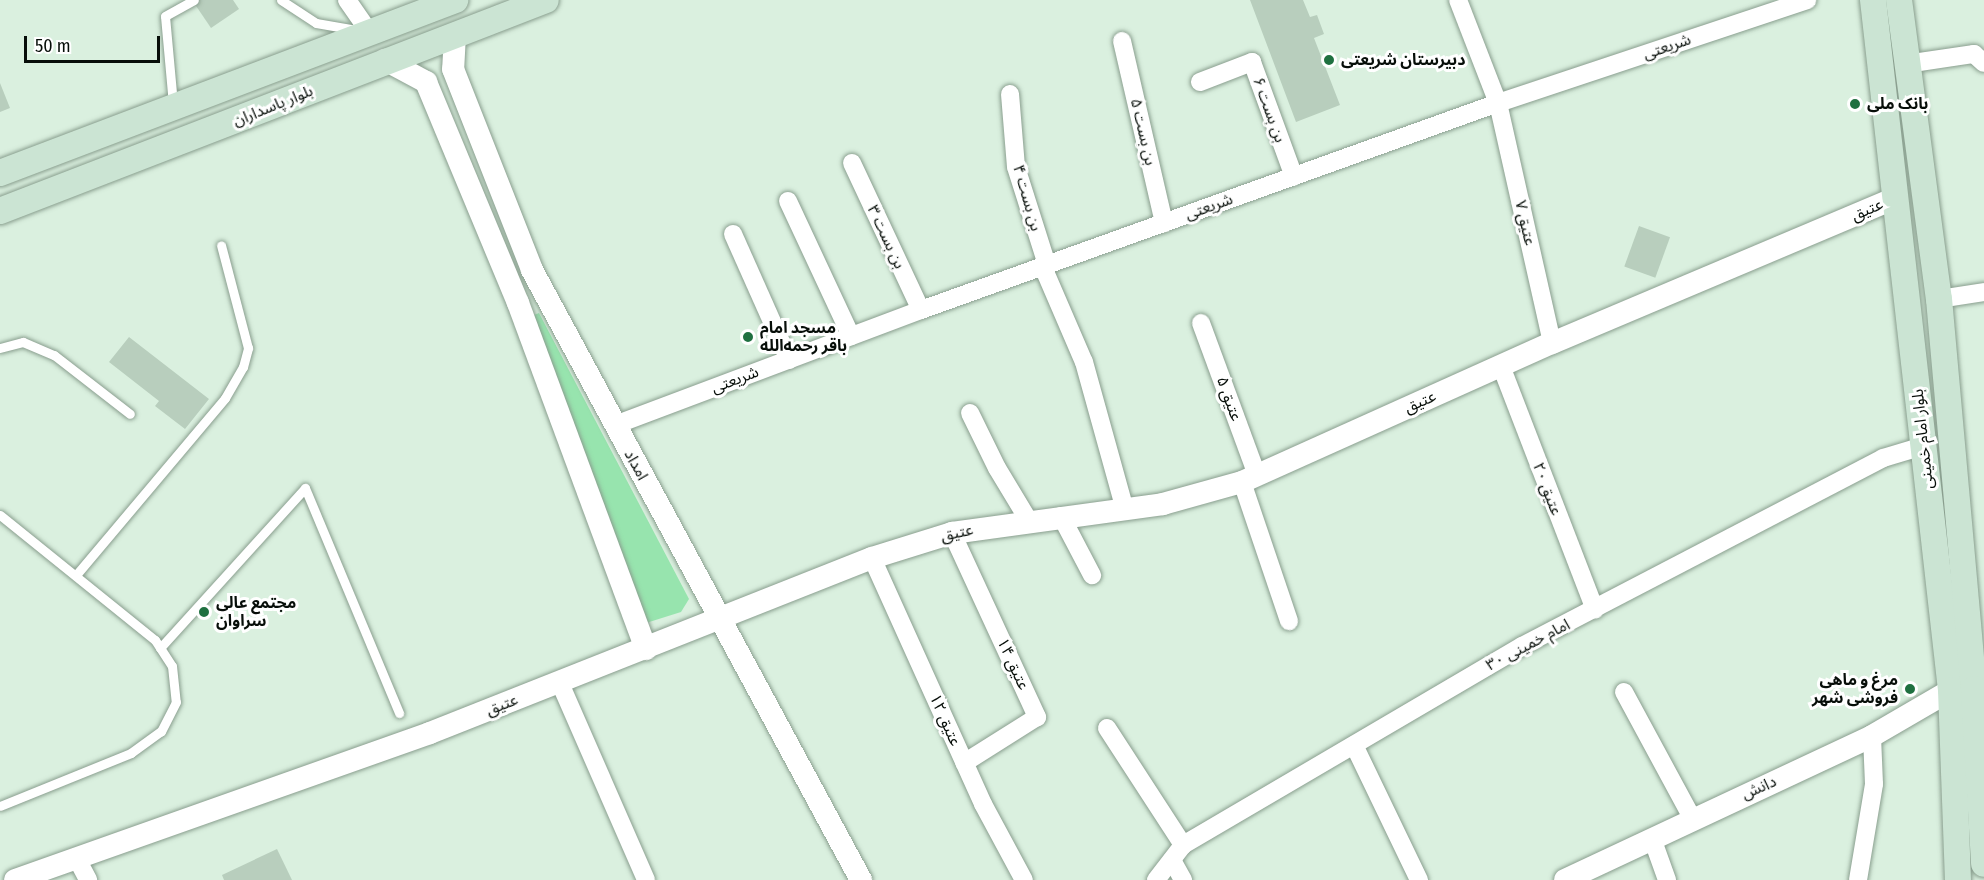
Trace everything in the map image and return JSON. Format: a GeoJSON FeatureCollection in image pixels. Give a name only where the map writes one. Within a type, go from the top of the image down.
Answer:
{"type":"FeatureCollection","features":[{"type":"Feature","properties":{"kind":"main road","name":"بلوار پاسداران"},"geometry":{"type":"LineString","coordinates":[[0,173],[455,0]]}},
{"type":"Feature","properties":{"kind":"main road","name":"بلوار پاسداران"},"geometry":{"type":"LineString","coordinates":[[0,212],[385,60],[546,0]]}},
{"type":"Feature","properties":{"kind":"main road","name":"بلوار امام خمینی"},"geometry":{"type":"LineString","coordinates":[[1873,0],[1951,690],[1958,880]]}},
{"type":"Feature","properties":{"kind":"main road","name":"بلوار امام خمینی"},"geometry":{"type":"LineString","coordinates":[[1899,0],[1922,191],[1940,299],[1976,626],[1984,864]]}},
{"type":"Feature","properties":{"kind":"main road"},"geometry":{"type":"LineString","coordinates":[[370,33],[385,60]]}},
{"type":"Feature","properties":{"kind":"main road"},"geometry":{"type":"LineString","coordinates":[[1896,198],[1922,191]]}},
{"type":"Feature","properties":{"kind":"street"},"geometry":{"type":"LineString","coordinates":[[347,0],[370,33]]}},
{"type":"Feature","properties":{"kind":"street","name":"عتیق ۷"},"geometry":{"type":"LineString","coordinates":[[1458,0],[1498,104],[1552,343]]}},
{"type":"Feature","properties":{"kind":"street","name":"شریعتی"},"geometry":{"type":"LineString","coordinates":[[615,425],[921,310],[1164,223],[1498,104],[1807,0]]}},
{"type":"Feature","properties":{"kind":"street","name":"امداد"},"geometry":{"type":"LineString","coordinates":[[455,34],[453,69],[544,292],[861,880]]}},
{"type":"Feature","properties":{"kind":"street","name":"بن بست ۵"},"geometry":{"type":"LineString","coordinates":[[1122,41],[1164,223]]}},
{"type":"Feature","properties":{"kind":"street"},"geometry":{"type":"LineString","coordinates":[[1906,64],[1974,54],[1984,63]]}},
{"type":"Feature","properties":{"kind":"street"},"geometry":{"type":"LineString","coordinates":[[385,60],[426,81],[518,303],[646,649]]}},
{"type":"Feature","properties":{"kind":"street","name":"بن بست ۶"},"geometry":{"type":"LineString","coordinates":[[1200,82],[1252,62],[1294,177]]}},
{"type":"Feature","properties":{"kind":"street","name":"بن بست ۴"},"geometry":{"type":"LineString","coordinates":[[1010,94],[1016,167],[1045,266],[1084,362],[1124,506]]}},
{"type":"Feature","properties":{"kind":"street","name":"بن بست ۳"},"geometry":{"type":"LineString","coordinates":[[852,163],[921,310]]}},
{"type":"Feature","properties":{"kind":"street","name":"عتیق"},"geometry":{"type":"LineString","coordinates":[[15,880],[430,733],[872,558],[952,532],[1124,506],[1163,504],[1249,478],[1552,343],[1896,198]]}},
{"type":"Feature","properties":{"kind":"street"},"geometry":{"type":"LineString","coordinates":[[788,201],[851,336]]}},
{"type":"Feature","properties":{"kind":"street"},"geometry":{"type":"LineString","coordinates":[[733,234],[789,360]]}},
{"type":"Feature","properties":{"kind":"street"},"geometry":{"type":"LineString","coordinates":[[518,303],[544,292]]}},
{"type":"Feature","properties":{"kind":"street"},"geometry":{"type":"LineString","coordinates":[[1940,299],[1984,292]]}},
{"type":"Feature","properties":{"kind":"street","name":"عتیق ۵"},"geometry":{"type":"LineString","coordinates":[[1201,323],[1249,478],[1289,621]]}},
{"type":"Feature","properties":{"kind":"street","name":"عتیق ۲۰"},"geometry":{"type":"LineString","coordinates":[[1501,366],[1595,610]]}},
{"type":"Feature","properties":{"kind":"street"},"geometry":{"type":"LineString","coordinates":[[970,413],[997,468],[1029,521]]}},
{"type":"Feature","properties":{"kind":"street","name":"امام خمینی ۳۰"},"geometry":{"type":"LineString","coordinates":[[1156,880],[1183,845],[1522,646],[1595,610],[1882,458],[1923,446]]}},
{"type":"Feature","properties":{"kind":"street"},"geometry":{"type":"LineString","coordinates":[[1061,516],[1092,575]]}},
{"type":"Feature","properties":{"kind":"street","name":"عتیق ۱۴"},"geometry":{"type":"LineString","coordinates":[[952,532],[1037,717],[964,762]]}},
{"type":"Feature","properties":{"kind":"street","name":"عتیق ۱۲"},"geometry":{"type":"LineString","coordinates":[[872,558],[964,762],[1024,880]]}},
{"type":"Feature","properties":{"kind":"street"},"geometry":{"type":"LineString","coordinates":[[560,683],[646,880]]}},
{"type":"Feature","properties":{"kind":"street","name":"دانش"},"geometry":{"type":"LineString","coordinates":[[1565,880],[1692,818],[1872,736],[1951,690]]}},
{"type":"Feature","properties":{"kind":"street"},"geometry":{"type":"LineString","coordinates":[[1624,692],[1692,818]]}},
{"type":"Feature","properties":{"kind":"street"},"geometry":{"type":"LineString","coordinates":[[1107,728],[1183,845]]}},
{"type":"Feature","properties":{"kind":"street"},"geometry":{"type":"LineString","coordinates":[[1858,880],[1874,784],[1872,736]]}},
{"type":"Feature","properties":{"kind":"street"},"geometry":{"type":"LineString","coordinates":[[1354,745],[1419,880]]}},
{"type":"Feature","properties":{"kind":"street"},"geometry":{"type":"LineString","coordinates":[[1652,838],[1667,880]]}},
{"type":"Feature","properties":{"kind":"street"},"geometry":{"type":"LineString","coordinates":[[76,857],[88,880]]}},
{"type":"Feature","properties":{"kind":"street"},"geometry":{"type":"LineString","coordinates":[[1172,860],[1183,880]]}},
{"type":"Feature","properties":{"kind":"lane"},"geometry":{"type":"LineString","coordinates":[[173,107],[165,16],[194,0]]}},
{"type":"Feature","properties":{"kind":"lane"},"geometry":{"type":"LineString","coordinates":[[281,0],[316,23],[370,33]]}},
{"type":"Feature","properties":{"kind":"lane"},"geometry":{"type":"LineString","coordinates":[[76,575],[225,398],[243,368],[248,348],[221,245]]}},
{"type":"Feature","properties":{"kind":"lane"},"geometry":{"type":"LineString","coordinates":[[0,348],[23,342],[54,355],[130,414]]}},
{"type":"Feature","properties":{"kind":"lane"},"geometry":{"type":"LineString","coordinates":[[160,648],[305,488],[399,713]]}},
{"type":"Feature","properties":{"kind":"lane"},"geometry":{"type":"LineString","coordinates":[[0,515],[76,575],[160,648],[172,666],[176,702],[161,731],[131,753],[0,806]]}},
{"type":"Feature","properties":{"kind":"green space"},"geometry":{"type":"Polygon","coordinates":[[[539,313],[689,599],[681,612],[646,623],[529,317],[539,313]]]}},
{"type":"Feature","properties":{"kind":"building"},"geometry":{"type":"Polygon","coordinates":[[[192,0],[233,0],[239,9],[211,28],[192,0]]]}},
{"type":"Feature","properties":{"kind":"building"},"geometry":{"type":"Polygon","coordinates":[[[1250,0],[1303,0],[1310,17],[1317,15],[1324,34],[1314,38],[1340,105],[1296,122],[1250,0]]]}},
{"type":"Feature","properties":{"kind":"building"},"geometry":{"type":"Polygon","coordinates":[[[0,83],[10,108],[0,112],[0,83]]]}},
{"type":"Feature","properties":{"kind":"building"},"geometry":{"type":"Polygon","coordinates":[[[1639,226],[1670,237],[1655,278],[1624,266],[1639,226]]]}},
{"type":"Feature","properties":{"kind":"building"},"geometry":{"type":"Polygon","coordinates":[[[129,337],[209,399],[185,429],[155,406],[159,401],[109,362],[129,337]]]}},
{"type":"Feature","properties":{"kind":"building"},"geometry":{"type":"Polygon","coordinates":[[[277,849],[292,880],[224,880],[222,875],[277,849]]]}},
{"type":"Feature","properties":{"kind":"place","name":"دبیرستان شریعتی"},"geometry":{"type":"Point","coordinates":[1329,60]}},
{"type":"Feature","properties":{"kind":"place","name":"بانک ملی"},"geometry":{"type":"Point","coordinates":[1855,104]}},
{"type":"Feature","properties":{"kind":"place","name":"مسجد امام باقر رحمه‌الله"},"geometry":{"type":"Point","coordinates":[748,337]}},
{"type":"Feature","properties":{"kind":"place","name":"مجتمع عالی سراوان"},"geometry":{"type":"Point","coordinates":[204,612]}},
{"type":"Feature","properties":{"kind":"place","name":"مرغ و ماهی فروشی شهر"},"geometry":{"type":"Point","coordinates":[1910,689]}}]}
